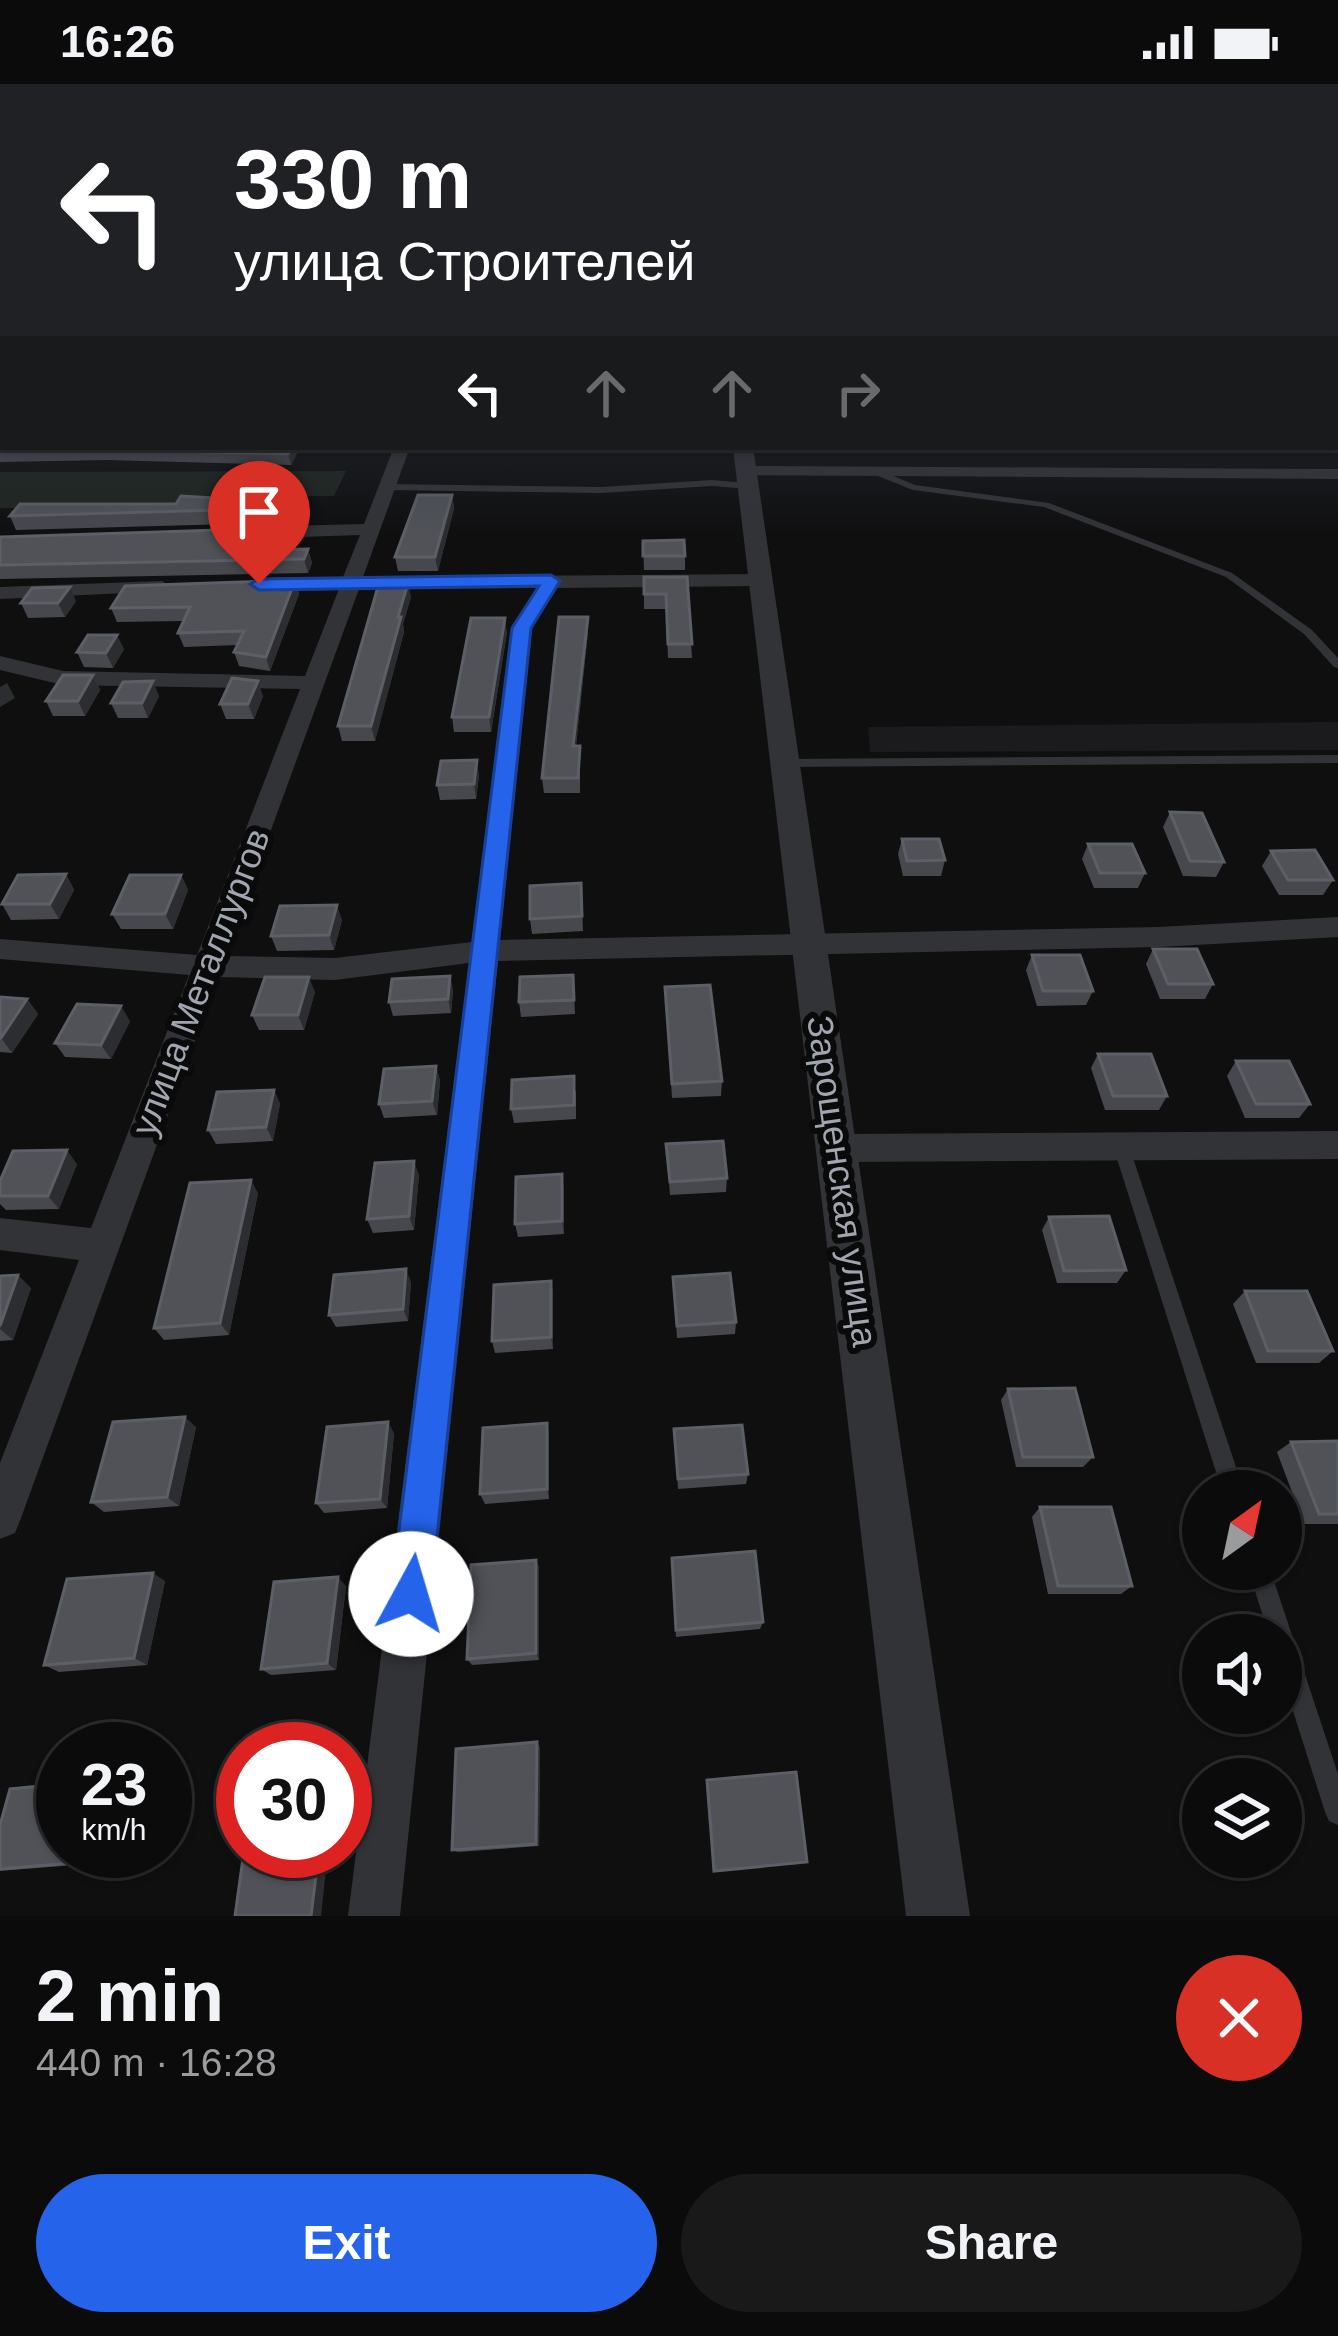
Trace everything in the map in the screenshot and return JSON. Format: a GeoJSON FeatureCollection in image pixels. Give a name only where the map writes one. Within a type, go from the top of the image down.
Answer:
{"type":"FeatureCollection","features":[{"type":"Feature","properties":{"kind":"street","name":"улица Металлургов"},"geometry":{"type":"LineString","coordinates":[[0,1518],[401,450]]}},
{"type":"Feature","properties":{"kind":"street"},"geometry":{"type":"LineString","coordinates":[[904,450],[912,472]]}},
{"type":"Feature","properties":{"kind":"street"},"geometry":{"type":"LineString","coordinates":[[746,468],[1338,474]]}},
{"type":"Feature","properties":{"kind":"street","name":"Зарощенская улица"},"geometry":{"type":"LineString","coordinates":[[746,468],[938,1916]]}},
{"type":"Feature","properties":{"kind":"street"},"geometry":{"type":"LineString","coordinates":[[185,535],[370,529]]}},
{"type":"Feature","properties":{"kind":"street"},"geometry":{"type":"LineString","coordinates":[[236,585],[762,580]]}},
{"type":"Feature","properties":{"kind":"street"},"geometry":{"type":"LineString","coordinates":[[374,1916],[522,628],[551,581]]}},
{"type":"Feature","properties":{"kind":"street"},"geometry":{"type":"LineString","coordinates":[[0,593],[190,586]]}},
{"type":"Feature","properties":{"kind":"street"},"geometry":{"type":"LineString","coordinates":[[0,663],[63,678],[312,683]]}},
{"type":"Feature","properties":{"kind":"street"},"geometry":{"type":"LineString","coordinates":[[0,949],[205,966],[335,969],[485,951],[812,946],[1338,927]]}},
{"type":"Feature","properties":{"kind":"street"},"geometry":{"type":"LineString","coordinates":[[839,1148],[1338,1145]]}},
{"type":"Feature","properties":{"kind":"street"},"geometry":{"type":"LineString","coordinates":[[0,1234],[101,1246]]}},
{"type":"Feature","properties":{"kind":"lane"},"geometry":{"type":"LineString","coordinates":[[387,487],[601,490],[712,483],[746,468]]}},
{"type":"Feature","properties":{"kind":"lane"},"geometry":{"type":"LineString","coordinates":[[876,472],[913,488],[1046,505],[1229,575],[1308,632],[1338,665]]}},
{"type":"Feature","properties":{"kind":"lane"},"geometry":{"type":"LineString","coordinates":[[786,763],[1338,758]]}},
{"type":"Feature","properties":{"kind":"lane"},"geometry":{"type":"LineString","coordinates":[[1120,1146],[1226,1470]]}},
{"type":"Feature","properties":{"kind":"lane"},"geometry":{"type":"LineString","coordinates":[[1302,1700],[1338,1811]]}},
{"type":"Feature","properties":{"kind":"shaded area"},"geometry":{"type":"Polygon","coordinates":[[[346,471],[334,496],[304,496],[298,507],[0,508],[0,472],[346,471]]]}},
{"type":"Feature","properties":{"kind":"shaded area"},"geometry":{"type":"Polygon","coordinates":[[[1338,722],[1338,750],[870,752],[868,727],[1338,722]]]}},
{"type":"Feature","properties":{"kind":"building"},"geometry":{"type":"Polygon","coordinates":[[[139,450],[290,450],[288,454],[139,450]]]}},
{"type":"Feature","properties":{"kind":"building"},"geometry":{"type":"Polygon","coordinates":[[[418,495],[452,495],[435,557],[395,557],[418,495]]]}},
{"type":"Feature","properties":{"kind":"building"},"geometry":{"type":"Polygon","coordinates":[[[181,496],[265,501],[260,509],[10,516],[20,504],[176,504],[181,496]]]}},
{"type":"Feature","properties":{"kind":"building"},"geometry":{"type":"Polygon","coordinates":[[[250,529],[239,550],[308,549],[304,559],[0,565],[0,537],[250,529]]]}},
{"type":"Feature","properties":{"kind":"building"},"geometry":{"type":"Polygon","coordinates":[[[684,540],[685,556],[643,556],[643,541],[684,540]]]}},
{"type":"Feature","properties":{"kind":"building"},"geometry":{"type":"Polygon","coordinates":[[[644,577],[687,577],[692,644],[668,644],[666,594],[644,594],[644,577]]]}},
{"type":"Feature","properties":{"kind":"building"},"geometry":{"type":"Polygon","coordinates":[[[295,580],[266,657],[234,652],[244,631],[178,633],[190,607],[111,608],[125,586],[295,580]]]}},
{"type":"Feature","properties":{"kind":"building"},"geometry":{"type":"Polygon","coordinates":[[[379,583],[408,583],[371,726],[338,726],[379,583]]]}},
{"type":"Feature","properties":{"kind":"building"},"geometry":{"type":"Polygon","coordinates":[[[70,587],[58,603],[21,603],[32,588],[70,587]]]}},
{"type":"Feature","properties":{"kind":"building"},"geometry":{"type":"Polygon","coordinates":[[[559,617],[588,617],[573,746],[580,746],[578,778],[542,778],[559,617]]]}},
{"type":"Feature","properties":{"kind":"building"},"geometry":{"type":"Polygon","coordinates":[[[471,618],[505,618],[489,717],[452,717],[471,618]]]}},
{"type":"Feature","properties":{"kind":"building"},"geometry":{"type":"Polygon","coordinates":[[[88,635],[117,635],[106,653],[77,652],[88,635]]]}},
{"type":"Feature","properties":{"kind":"building"},"geometry":{"type":"Polygon","coordinates":[[[63,675],[93,675],[78,701],[46,701],[63,675]]]}},
{"type":"Feature","properties":{"kind":"building"},"geometry":{"type":"Polygon","coordinates":[[[232,678],[258,681],[248,704],[220,704],[232,678]]]}},
{"type":"Feature","properties":{"kind":"building"},"geometry":{"type":"Polygon","coordinates":[[[153,681],[142,703],[111,703],[123,682],[153,681]]]}},
{"type":"Feature","properties":{"kind":"building"},"geometry":{"type":"Polygon","coordinates":[[[477,760],[474,784],[437,785],[441,761],[477,760]]]}},
{"type":"Feature","properties":{"kind":"building"},"geometry":{"type":"Polygon","coordinates":[[[1170,812],[1202,813],[1224,862],[1190,861],[1170,812]]]}},
{"type":"Feature","properties":{"kind":"building"},"geometry":{"type":"Polygon","coordinates":[[[902,839],[939,839],[945,860],[907,861],[902,839]]]}},
{"type":"Feature","properties":{"kind":"building"},"geometry":{"type":"Polygon","coordinates":[[[1088,844],[1132,844],[1145,873],[1100,873],[1088,844]]]}},
{"type":"Feature","properties":{"kind":"building"},"geometry":{"type":"Polygon","coordinates":[[[1315,850],[1333,880],[1288,880],[1271,851],[1315,850]]]}},
{"type":"Feature","properties":{"kind":"building"},"geometry":{"type":"Polygon","coordinates":[[[66,874],[50,904],[2,904],[18,875],[66,874]]]}},
{"type":"Feature","properties":{"kind":"building"},"geometry":{"type":"Polygon","coordinates":[[[130,875],[181,875],[165,914],[112,914],[130,875]]]}},
{"type":"Feature","properties":{"kind":"building"},"geometry":{"type":"Polygon","coordinates":[[[581,883],[582,916],[530,919],[530,886],[581,883]]]}},
{"type":"Feature","properties":{"kind":"building"},"geometry":{"type":"Polygon","coordinates":[[[337,905],[329,935],[271,936],[280,906],[337,905]]]}},
{"type":"Feature","properties":{"kind":"building"},"geometry":{"type":"Polygon","coordinates":[[[1153,949],[1197,949],[1213,984],[1168,984],[1153,949]]]}},
{"type":"Feature","properties":{"kind":"building"},"geometry":{"type":"Polygon","coordinates":[[[1032,955],[1080,955],[1093,991],[1043,991],[1032,955]]]}},
{"type":"Feature","properties":{"kind":"building"},"geometry":{"type":"Polygon","coordinates":[[[573,975],[574,1000],[519,1002],[520,977],[573,975]]]}},
{"type":"Feature","properties":{"kind":"building"},"geometry":{"type":"Polygon","coordinates":[[[450,976],[448,999],[389,1002],[392,979],[450,976]]]}},
{"type":"Feature","properties":{"kind":"building"},"geometry":{"type":"Polygon","coordinates":[[[265,977],[309,977],[298,1015],[252,1015],[265,977]]]}},
{"type":"Feature","properties":{"kind":"building"},"geometry":{"type":"Polygon","coordinates":[[[710,985],[722,1081],[672,1084],[665,987],[710,985]]]}},
{"type":"Feature","properties":{"kind":"building"},"geometry":{"type":"Polygon","coordinates":[[[0,997],[27,999],[1,1038],[0,1038],[0,997]]]}},
{"type":"Feature","properties":{"kind":"building"},"geometry":{"type":"Polygon","coordinates":[[[77,1004],[121,1006],[101,1045],[55,1043],[77,1004]]]}},
{"type":"Feature","properties":{"kind":"building"},"geometry":{"type":"Polygon","coordinates":[[[1098,1054],[1151,1054],[1167,1096],[1113,1096],[1098,1054]]]}},
{"type":"Feature","properties":{"kind":"building"},"geometry":{"type":"Polygon","coordinates":[[[1236,1061],[1289,1061],[1310,1104],[1256,1104],[1236,1061]]]}},
{"type":"Feature","properties":{"kind":"building"},"geometry":{"type":"Polygon","coordinates":[[[436,1066],[432,1101],[379,1104],[384,1069],[436,1066]]]}},
{"type":"Feature","properties":{"kind":"building"},"geometry":{"type":"Polygon","coordinates":[[[574,1076],[574,1105],[511,1109],[512,1080],[574,1076]]]}},
{"type":"Feature","properties":{"kind":"building"},"geometry":{"type":"Polygon","coordinates":[[[274,1090],[266,1127],[208,1130],[217,1092],[274,1090]]]}},
{"type":"Feature","properties":{"kind":"building"},"geometry":{"type":"Polygon","coordinates":[[[723,1141],[727,1178],[670,1182],[666,1144],[723,1141]]]}},
{"type":"Feature","properties":{"kind":"building"},"geometry":{"type":"Polygon","coordinates":[[[67,1150],[48,1196],[0,1196],[0,1181],[13,1151],[67,1150]]]}},
{"type":"Feature","properties":{"kind":"building"},"geometry":{"type":"Polygon","coordinates":[[[414,1161],[409,1216],[367,1219],[375,1163],[414,1161]]]}},
{"type":"Feature","properties":{"kind":"building"},"geometry":{"type":"Polygon","coordinates":[[[562,1174],[562,1221],[515,1224],[516,1177],[562,1174]]]}},
{"type":"Feature","properties":{"kind":"building"},"geometry":{"type":"Polygon","coordinates":[[[251,1180],[220,1323],[154,1328],[190,1183],[251,1180]]]}},
{"type":"Feature","properties":{"kind":"building"},"geometry":{"type":"Polygon","coordinates":[[[1109,1216],[1126,1270],[1064,1271],[1049,1217],[1109,1216]]]}},
{"type":"Feature","properties":{"kind":"building"},"geometry":{"type":"Polygon","coordinates":[[[406,1269],[403,1309],[329,1315],[334,1275],[406,1269]]]}},
{"type":"Feature","properties":{"kind":"building"},"geometry":{"type":"Polygon","coordinates":[[[730,1273],[736,1322],[677,1326],[673,1277],[730,1273]]]}},
{"type":"Feature","properties":{"kind":"building"},"geometry":{"type":"Polygon","coordinates":[[[18,1275],[0,1326],[0,1276],[18,1275]]]}},
{"type":"Feature","properties":{"kind":"building"},"geometry":{"type":"Polygon","coordinates":[[[551,1281],[551,1337],[492,1341],[494,1285],[551,1281]]]}},
{"type":"Feature","properties":{"kind":"building"},"geometry":{"type":"Polygon","coordinates":[[[1245,1291],[1307,1291],[1333,1351],[1268,1351],[1245,1291]]]}},
{"type":"Feature","properties":{"kind":"building"},"geometry":{"type":"Polygon","coordinates":[[[1075,1388],[1093,1457],[1023,1457],[1008,1389],[1075,1388]]]}},
{"type":"Feature","properties":{"kind":"building"},"geometry":{"type":"Polygon","coordinates":[[[185,1417],[167,1497],[91,1502],[113,1422],[185,1417]]]}},
{"type":"Feature","properties":{"kind":"building"},"geometry":{"type":"Polygon","coordinates":[[[388,1422],[380,1499],[316,1503],[327,1427],[388,1422]]]}},
{"type":"Feature","properties":{"kind":"building"},"geometry":{"type":"Polygon","coordinates":[[[547,1423],[547,1489],[480,1494],[483,1428],[547,1423]]]}},
{"type":"Feature","properties":{"kind":"building"},"geometry":{"type":"Polygon","coordinates":[[[742,1425],[748,1474],[678,1479],[674,1429],[742,1425]]]}},
{"type":"Feature","properties":{"kind":"building"},"geometry":{"type":"Polygon","coordinates":[[[1338,1441],[1338,1514],[1319,1514],[1291,1442],[1338,1441]]]}},
{"type":"Feature","properties":{"kind":"building"},"geometry":{"type":"Polygon","coordinates":[[[1040,1507],[1111,1507],[1132,1586],[1058,1586],[1040,1507]]]}},
{"type":"Feature","properties":{"kind":"building"},"geometry":{"type":"Polygon","coordinates":[[[755,1551],[763,1622],[676,1630],[672,1558],[755,1551]]]}},
{"type":"Feature","properties":{"kind":"building"},"geometry":{"type":"Polygon","coordinates":[[[536,1560],[536,1653],[467,1659],[471,1565],[536,1560]]]}},
{"type":"Feature","properties":{"kind":"building"},"geometry":{"type":"Polygon","coordinates":[[[153,1573],[134,1658],[44,1665],[67,1579],[153,1573]]]}},
{"type":"Feature","properties":{"kind":"building"},"geometry":{"type":"Polygon","coordinates":[[[338,1577],[327,1663],[261,1669],[274,1582],[338,1577]]]}},
{"type":"Feature","properties":{"kind":"building"},"geometry":{"type":"Polygon","coordinates":[[[537,1742],[536,1844],[452,1850],[456,1749],[537,1742]]]}},
{"type":"Feature","properties":{"kind":"building"},"geometry":{"type":"Polygon","coordinates":[[[796,1772],[807,1862],[714,1871],[707,1780],[796,1772]]]}},
{"type":"Feature","properties":{"kind":"building"},"geometry":{"type":"Polygon","coordinates":[[[36,1787],[36,1866],[0,1869],[0,1825],[10,1789],[36,1787]]]}},
{"type":"Feature","properties":{"kind":"building"},"geometry":{"type":"Polygon","coordinates":[[[240,1878],[316,1878],[311,1916],[235,1916],[240,1878]]]}},
{"type":"Feature","properties":{"kind":"route"},"geometry":{"type":"LineString","coordinates":[[259,584],[551,581],[522,628],[411,1594]]}}]}
